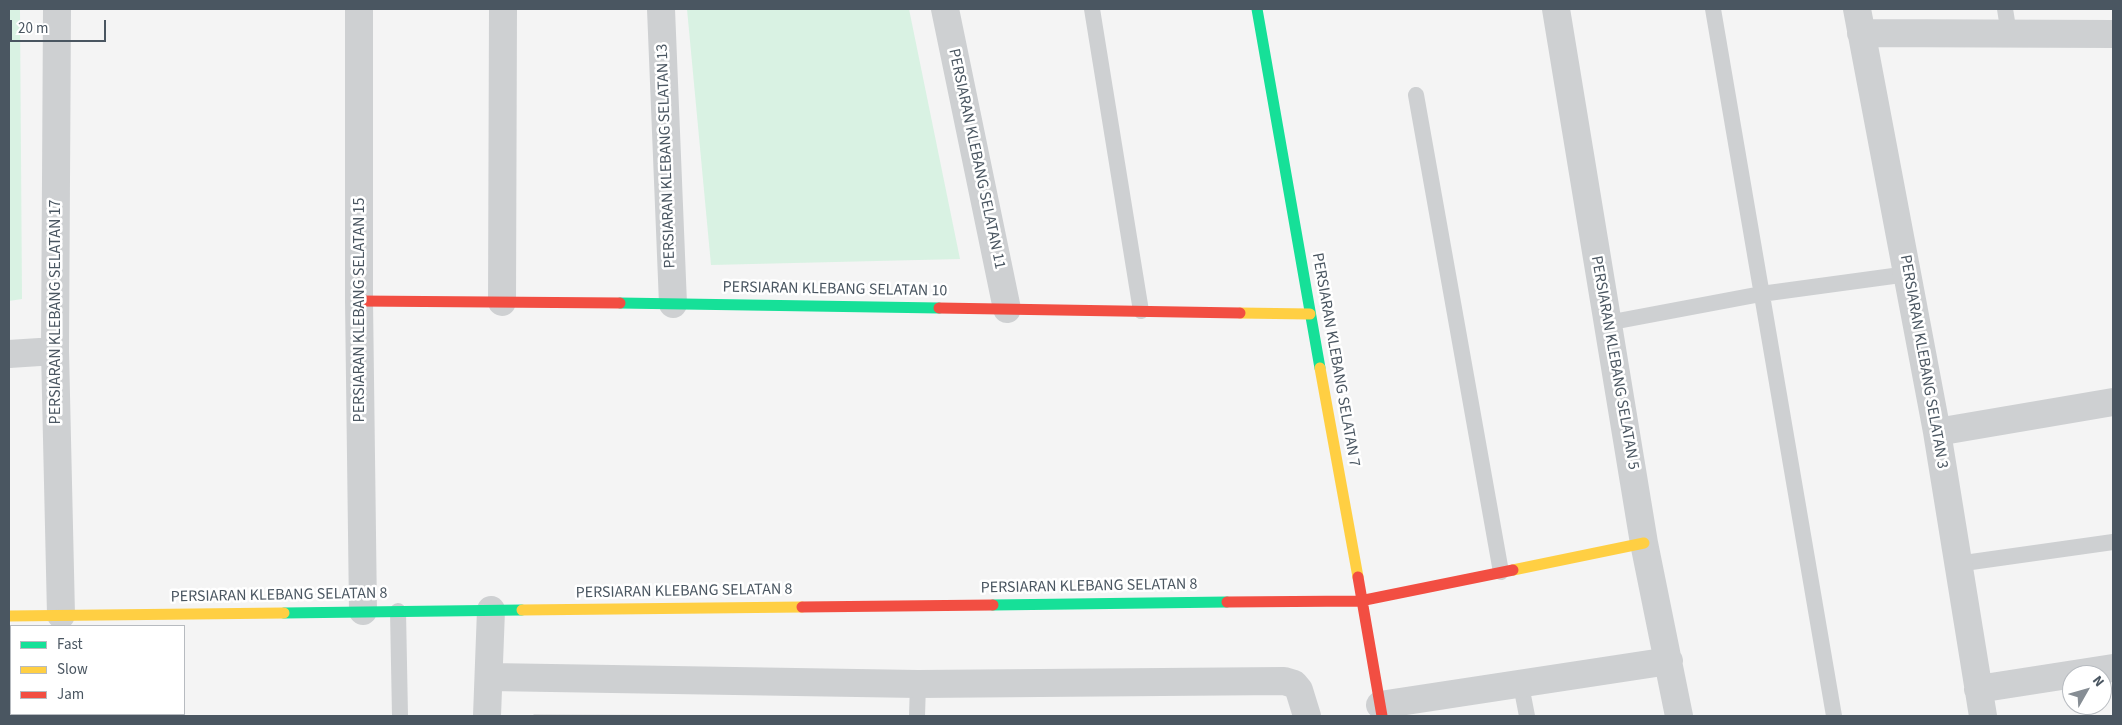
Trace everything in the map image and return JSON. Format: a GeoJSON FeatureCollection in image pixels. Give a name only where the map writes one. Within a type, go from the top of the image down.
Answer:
{"type":"FeatureCollection","features":[{"type":"Feature","properties":{"kind":"street","name":"PERSIARAN KLEBANG SELATAN 17"},"geometry":{"type":"LineString","coordinates":[[57,9],[55,351],[61,615]]}},
{"type":"Feature","properties":{"kind":"street","name":"PERSIARAN KLEBANG SELATAN 15"},"geometry":{"type":"LineString","coordinates":[[359,9],[359,301],[363,611]]}},
{"type":"Feature","properties":{"kind":"street"},"geometry":{"type":"LineString","coordinates":[[502,9],[502,302]]}},
{"type":"Feature","properties":{"kind":"street","name":"PERSIARAN KLEBANG SELATAN 13"},"geometry":{"type":"LineString","coordinates":[[661,9],[673,304]]}},
{"type":"Feature","properties":{"kind":"street","name":"PERSIARAN KLEBANG SELATAN 11"},"geometry":{"type":"LineString","coordinates":[[945,9],[1007,309]]}},
{"type":"Feature","properties":{"kind":"street","name":"PERSIARAN KLEBANG SELATAN 7"},"geometry":{"type":"LineString","coordinates":[[1257,9],[1360,601],[1381,711]]}},
{"type":"Feature","properties":{"kind":"street","name":"PERSIARAN KLEBANG SELATAN 5"},"geometry":{"type":"LineString","coordinates":[[1556,9],[1644,543],[1679,716]]}},
{"type":"Feature","properties":{"kind":"street"},"geometry":{"type":"LineString","coordinates":[[1859,21],[2007,21],[2113,34]]}},
{"type":"Feature","properties":{"kind":"street","name":"PERSIARAN KLEBANG SELATAN 3"},"geometry":{"type":"LineString","coordinates":[[1859,21],[1937,432],[1983,716]]}},
{"type":"Feature","properties":{"kind":"street","name":"PERSIARAN KLEBANG SELATAN 10"},"geometry":{"type":"LineString","coordinates":[[359,301],[1310,314]]}},
{"type":"Feature","properties":{"kind":"street"},"geometry":{"type":"LineString","coordinates":[[9,354],[55,351]]}},
{"type":"Feature","properties":{"kind":"street"},"geometry":{"type":"LineString","coordinates":[[1937,432],[2113,402]]}},
{"type":"Feature","properties":{"kind":"street","name":"PERSIARAN KLEBANG SELATAN 8"},"geometry":{"type":"LineString","coordinates":[[9,616],[1360,601],[1644,543]]}},
{"type":"Feature","properties":{"kind":"street"},"geometry":{"type":"LineString","coordinates":[[487,716],[490,677],[491,610]]}},
{"type":"Feature","properties":{"kind":"street"},"geometry":{"type":"LineString","coordinates":[[1381,711],[1521,685],[1669,661]]}},
{"type":"Feature","properties":{"kind":"street"},"geometry":{"type":"LineString","coordinates":[[1978,689],[2113,668]]}},
{"type":"Feature","properties":{"kind":"street"},"geometry":{"type":"LineString","coordinates":[[490,677],[918,684],[1284,681],[1294,684],[1299,690],[1307,716]]}},
{"type":"Feature","properties":{"kind":"lane"},"geometry":{"type":"LineString","coordinates":[[1092,9],[1141,311]]}},
{"type":"Feature","properties":{"kind":"lane"},"geometry":{"type":"LineString","coordinates":[[1713,9],[1834,716]]}},
{"type":"Feature","properties":{"kind":"lane"},"geometry":{"type":"LineString","coordinates":[[1416,95],[1501,572]]}},
{"type":"Feature","properties":{"kind":"lane"},"geometry":{"type":"LineString","coordinates":[[1607,323],[1761,294],[1908,274]]}},
{"type":"Feature","properties":{"kind":"lane"},"geometry":{"type":"LineString","coordinates":[[1957,564],[2113,542]]}},
{"type":"Feature","properties":{"kind":"lane"},"geometry":{"type":"LineString","coordinates":[[398,611],[400,716]]}},
{"type":"Feature","properties":{"kind":"lane"},"geometry":{"type":"LineString","coordinates":[[916,716],[918,684]]}},
{"type":"Feature","properties":{"kind":"lane"},"geometry":{"type":"LineString","coordinates":[[1521,685],[1527,716]]}},
{"type":"Feature","properties":{"kind":"green space"},"geometry":{"type":"Polygon","coordinates":[[[9,9],[20,9],[22,299],[9,301],[9,9]]]}},
{"type":"Feature","properties":{"kind":"green space"},"geometry":{"type":"Polygon","coordinates":[[[687,9],[909,9],[960,259],[711,265],[687,9]]]}},
{"type":"Feature","properties":{"kind":"building"},"geometry":{"type":"Polygon","coordinates":[[[534,714],[684,715],[684,716],[532,716],[534,714]]]}},
{"type":"Feature","properties":{"kind":"traffic: fast"},"geometry":{"type":"LineString","coordinates":[[1257,9],[1320,368]]}},
{"type":"Feature","properties":{"kind":"traffic: fast"},"geometry":{"type":"LineString","coordinates":[[620,303],[939,308]]}},
{"type":"Feature","properties":{"kind":"traffic: fast"},"geometry":{"type":"LineString","coordinates":[[993,605],[1227,602]]}},
{"type":"Feature","properties":{"kind":"traffic: fast"},"geometry":{"type":"LineString","coordinates":[[284,613],[522,610]]}},
{"type":"Feature","properties":{"kind":"traffic: slow"},"geometry":{"type":"LineString","coordinates":[[1240,313],[1310,314]]}},
{"type":"Feature","properties":{"kind":"traffic: slow"},"geometry":{"type":"LineString","coordinates":[[1320,368],[1358,577]]}},
{"type":"Feature","properties":{"kind":"traffic: slow"},"geometry":{"type":"LineString","coordinates":[[1513,570],[1644,543]]}},
{"type":"Feature","properties":{"kind":"traffic: slow"},"geometry":{"type":"LineString","coordinates":[[522,610],[802,607]]}},
{"type":"Feature","properties":{"kind":"traffic: slow"},"geometry":{"type":"LineString","coordinates":[[9,616],[284,613]]}},
{"type":"Feature","properties":{"kind":"traffic: jam"},"geometry":{"type":"LineString","coordinates":[[359,301],[620,303]]}},
{"type":"Feature","properties":{"kind":"traffic: jam"},"geometry":{"type":"LineString","coordinates":[[939,308],[1240,313]]}},
{"type":"Feature","properties":{"kind":"traffic: jam"},"geometry":{"type":"LineString","coordinates":[[1227,602],[1360,601],[1513,570]]}},
{"type":"Feature","properties":{"kind":"traffic: jam"},"geometry":{"type":"LineString","coordinates":[[1358,577],[1382,716]]}},
{"type":"Feature","properties":{"kind":"traffic: jam"},"geometry":{"type":"LineString","coordinates":[[802,607],[993,605]]}}]}
